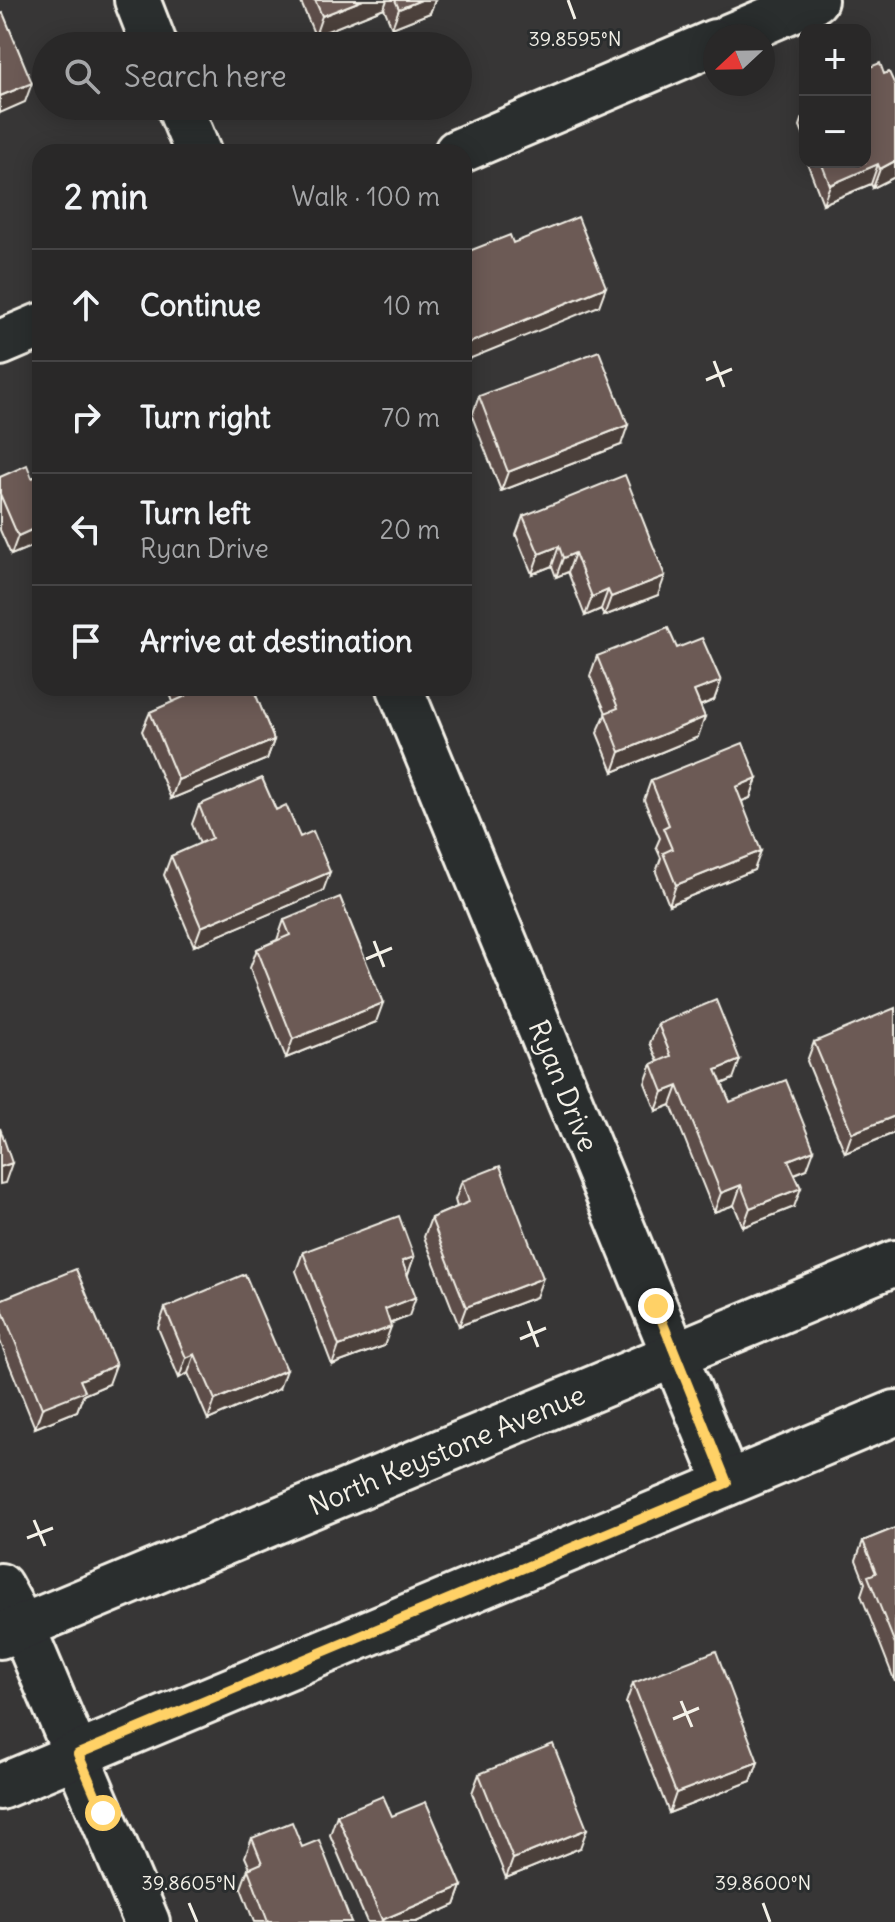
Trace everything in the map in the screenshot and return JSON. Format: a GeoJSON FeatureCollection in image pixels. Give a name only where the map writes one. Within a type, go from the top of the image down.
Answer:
{"type":"FeatureCollection","features":[{"type":"Feature","properties":{"kind":"main road"},"geometry":{"type":"LineString","coordinates":[[137,0],[150,32]]}},
{"type":"Feature","properties":{"kind":"main road"},"geometry":{"type":"LineString","coordinates":[[758,24],[815,0]]}},
{"type":"Feature","properties":{"kind":"main road"},"geometry":{"type":"LineString","coordinates":[[472,146],[703,47]]}},
{"type":"Feature","properties":{"kind":"main road"},"geometry":{"type":"LineString","coordinates":[[185,120],[195,144]]}},
{"type":"Feature","properties":{"kind":"main road"},"geometry":{"type":"LineString","coordinates":[[0,343],[32,329]]}},
{"type":"Feature","properties":{"kind":"main road","name":"Ryan Drive"},"geometry":{"type":"LineString","coordinates":[[403,696],[727,1483]]}},
{"type":"Feature","properties":{"kind":"main road","name":"North Keystone Avenue"},"geometry":{"type":"LineString","coordinates":[[11,1631],[895,1263]]}},
{"type":"Feature","properties":{"kind":"main road"},"geometry":{"type":"LineString","coordinates":[[0,1787],[895,1413]]}},
{"type":"Feature","properties":{"kind":"main road"},"geometry":{"type":"LineString","coordinates":[[0,1586],[11,1631],[78,1754],[147,1922]]}},
{"type":"Feature","properties":{"kind":"building"},"geometry":{"type":"Polygon","coordinates":[[[315,0],[363,0],[322,16],[315,0]]]}},
{"type":"Feature","properties":{"kind":"building"},"geometry":{"type":"Polygon","coordinates":[[[395,0],[421,0],[399,9],[395,0]]]}},
{"type":"Feature","properties":{"kind":"building"},"geometry":{"type":"Polygon","coordinates":[[[3,13],[32,83],[0,96],[0,14],[3,13]]]}},
{"type":"Feature","properties":{"kind":"building"},"geometry":{"type":"Polygon","coordinates":[[[880,63],[884,74],[889,72],[895,85],[895,161],[880,169],[878,164],[871,167],[871,67],[880,63]]]}},
{"type":"Feature","properties":{"kind":"building"},"geometry":{"type":"Polygon","coordinates":[[[823,168],[869,168],[830,185],[823,168]]]}},
{"type":"Feature","properties":{"kind":"building"},"geometry":{"type":"Polygon","coordinates":[[[578,217],[606,287],[472,342],[472,250],[510,235],[513,243],[578,217]]]}},
{"type":"Feature","properties":{"kind":"building"},"geometry":{"type":"Polygon","coordinates":[[[599,351],[628,425],[508,472],[479,396],[599,351]]]}},
{"type":"Feature","properties":{"kind":"building"},"geometry":{"type":"Polygon","coordinates":[[[27,465],[32,478],[32,530],[18,536],[0,494],[0,477],[27,465]]]}},
{"type":"Feature","properties":{"kind":"building"},"geometry":{"type":"Polygon","coordinates":[[[625,475],[665,576],[611,597],[608,590],[592,597],[575,553],[563,558],[559,546],[539,554],[523,516],[625,475]]]}},
{"type":"Feature","properties":{"kind":"building"},"geometry":{"type":"Polygon","coordinates":[[[668,628],[677,648],[702,638],[721,681],[694,691],[705,717],[620,752],[605,713],[618,708],[597,656],[668,628]]]}},
{"type":"Feature","properties":{"kind":"building"},"geometry":{"type":"Polygon","coordinates":[[[186,696],[256,696],[274,740],[178,780],[150,712],[186,696]]]}},
{"type":"Feature","properties":{"kind":"building"},"geometry":{"type":"Polygon","coordinates":[[[743,743],[757,778],[736,787],[761,851],[676,885],[663,853],[672,849],[663,828],[669,825],[651,780],[743,743]]]}},
{"type":"Feature","properties":{"kind":"building"},"geometry":{"type":"Polygon","coordinates":[[[262,778],[276,810],[286,805],[300,837],[313,831],[330,872],[201,927],[171,856],[212,838],[199,805],[262,778]]]}},
{"type":"Feature","properties":{"kind":"building"},"geometry":{"type":"Polygon","coordinates":[[[340,897],[383,1003],[293,1039],[257,949],[290,935],[284,920],[340,897]]]}},
{"type":"Feature","properties":{"kind":"building"},"geometry":{"type":"Polygon","coordinates":[[[716,1000],[740,1060],[716,1070],[730,1102],[786,1080],[814,1150],[788,1160],[801,1188],[750,1208],[741,1185],[721,1193],[678,1086],[663,1092],[652,1064],[671,1056],[658,1024],[716,1000]]]}},
{"type":"Feature","properties":{"kind":"building"},"geometry":{"type":"Polygon","coordinates":[[[895,1008],[895,1116],[852,1133],[814,1042],[895,1008]]]}},
{"type":"Feature","properties":{"kind":"building"},"geometry":{"type":"Polygon","coordinates":[[[0,1128],[12,1163],[0,1167],[0,1128]]]}},
{"type":"Feature","properties":{"kind":"building"},"geometry":{"type":"Polygon","coordinates":[[[500,1166],[543,1278],[466,1307],[431,1218],[469,1202],[462,1181],[500,1166]]]}},
{"type":"Feature","properties":{"kind":"building"},"geometry":{"type":"Polygon","coordinates":[[[399,1216],[414,1257],[402,1261],[416,1297],[385,1309],[391,1327],[339,1346],[303,1252],[399,1216]]]}},
{"type":"Feature","properties":{"kind":"building"},"geometry":{"type":"Polygon","coordinates":[[[76,1269],[116,1365],[80,1380],[85,1391],[42,1408],[0,1300],[76,1269]]]}},
{"type":"Feature","properties":{"kind":"building"},"geometry":{"type":"Polygon","coordinates":[[[245,1274],[286,1370],[215,1400],[195,1354],[186,1358],[165,1308],[245,1274]]]}},
{"type":"Feature","properties":{"kind":"building"},"geometry":{"type":"Polygon","coordinates":[[[895,1528],[895,1644],[868,1576],[876,1573],[863,1541],[895,1528]]]}},
{"type":"Feature","properties":{"kind":"building"},"geometry":{"type":"Polygon","coordinates":[[[716,1651],[758,1762],[676,1793],[633,1683],[716,1651]]]}},
{"type":"Feature","properties":{"kind":"building"},"geometry":{"type":"Polygon","coordinates":[[[553,1744],[587,1829],[513,1859],[479,1774],[553,1744]]]}},
{"type":"Feature","properties":{"kind":"building"},"geometry":{"type":"Polygon","coordinates":[[[383,1796],[392,1816],[426,1802],[462,1886],[382,1920],[337,1815],[383,1796]]]}},
{"type":"Feature","properties":{"kind":"building"},"geometry":{"type":"Polygon","coordinates":[[[292,1822],[302,1847],[319,1840],[351,1922],[268,1922],[248,1869],[262,1863],[252,1838],[292,1822]]]}},
{"type":"Feature","properties":{"kind":"route"},"geometry":{"type":"LineString","coordinates":[[103,1813],[78,1754],[727,1483],[656,1306]]}}]}
